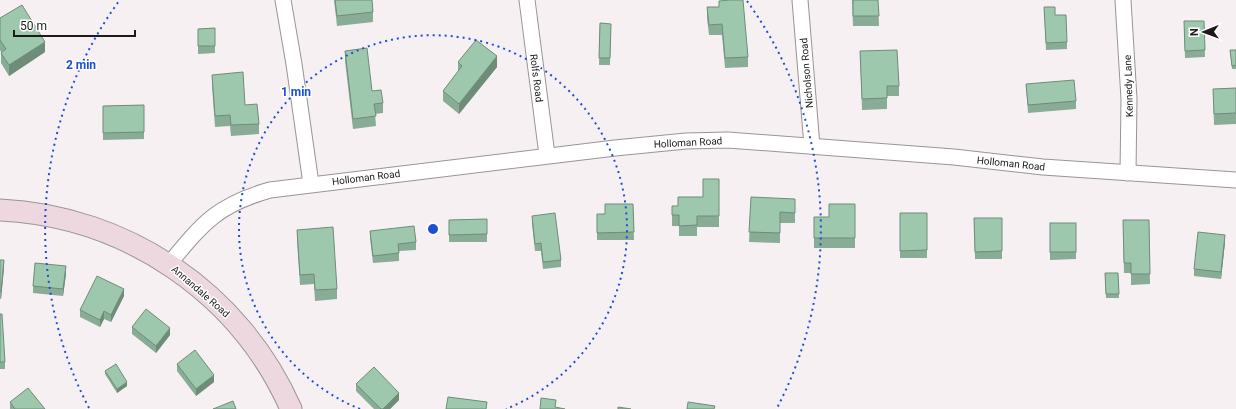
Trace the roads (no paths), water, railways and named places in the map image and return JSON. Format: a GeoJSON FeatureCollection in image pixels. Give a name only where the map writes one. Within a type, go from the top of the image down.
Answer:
{"type":"FeatureCollection","features":[{"type":"Feature","properties":{"kind":"main road","name":"Annandale Road"},"geometry":{"type":"LineString","coordinates":[[0,210],[21,211],[80,223],[112,236],[169,264],[221,307],[250,339],[267,364],[291,409]]}},
{"type":"Feature","properties":{"kind":"street"},"geometry":{"type":"LineString","coordinates":[[283,0],[294,64],[311,184]]}},
{"type":"Feature","properties":{"kind":"street","name":"Rolfs Road"},"geometry":{"type":"LineString","coordinates":[[527,0],[546,156]]}},
{"type":"Feature","properties":{"kind":"street","name":"Nicholson Road"},"geometry":{"type":"LineString","coordinates":[[800,0],[812,146]]}},
{"type":"Feature","properties":{"kind":"street","name":"Kennedy Lane"},"geometry":{"type":"LineString","coordinates":[[1123,0],[1129,99],[1128,173]]}},
{"type":"Feature","properties":{"kind":"street","name":"Holloman Road"},"geometry":{"type":"LineString","coordinates":[[169,264],[202,224],[224,207],[248,196],[270,190],[546,156],[686,141],[728,140],[1128,173],[1236,180]]}}]}
